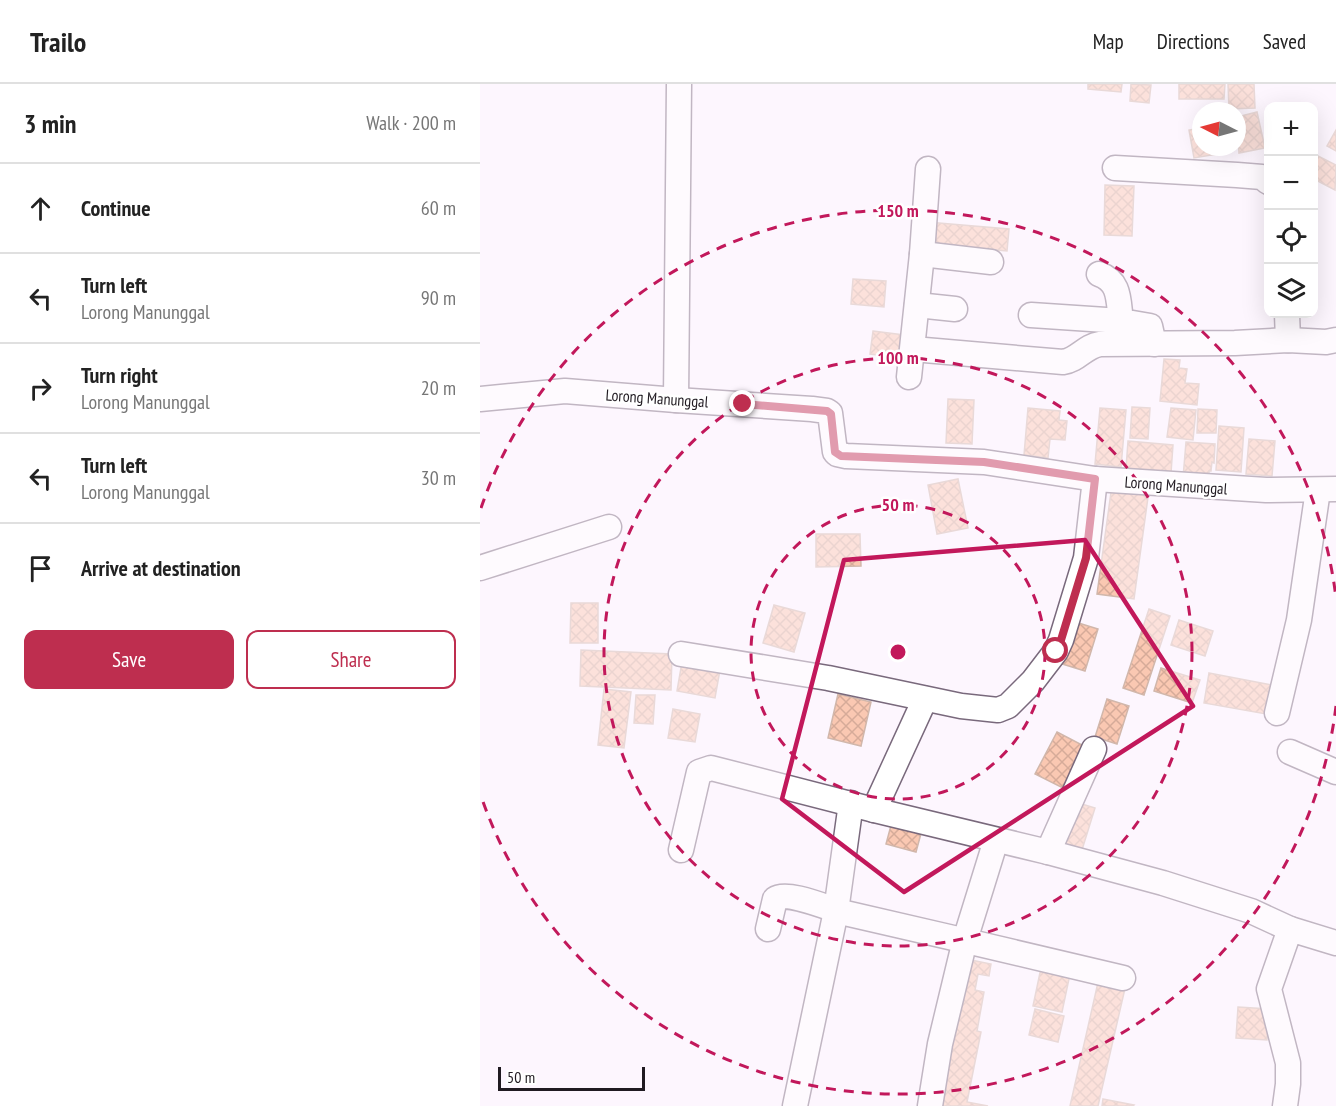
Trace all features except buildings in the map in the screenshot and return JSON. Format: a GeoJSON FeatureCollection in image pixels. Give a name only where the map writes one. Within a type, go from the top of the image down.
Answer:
{"type":"FeatureCollection","features":[{"type":"Feature","properties":{"kind":"street"},"geometry":{"type":"LineString","coordinates":[[676,400],[680,84]]}},
{"type":"Feature","properties":{"kind":"street"},"geometry":{"type":"LineString","coordinates":[[1115,168],[1264,178]]}},
{"type":"Feature","properties":{"kind":"street"},"geometry":{"type":"LineString","coordinates":[[909,377],[922,254],[927,169]]}},
{"type":"Feature","properties":{"kind":"street"},"geometry":{"type":"LineString","coordinates":[[922,254],[991,262]]}},
{"type":"Feature","properties":{"kind":"street"},"geometry":{"type":"LineString","coordinates":[[1099,274],[1115,285],[1121,321]]}},
{"type":"Feature","properties":{"kind":"street"},"geometry":{"type":"LineString","coordinates":[[917,305],[955,309]]}},
{"type":"Feature","properties":{"kind":"street"},"geometry":{"type":"LineString","coordinates":[[1031,315],[1121,321],[1150,326],[1154,344]]}},
{"type":"Feature","properties":{"kind":"street"},"geometry":{"type":"LineString","coordinates":[[1287,318],[1288,340]]}},
{"type":"Feature","properties":{"kind":"street"},"geometry":{"type":"LineString","coordinates":[[913,349],[1063,362],[1073,360],[1094,345],[1235,344],[1288,340],[1336,340]]}},
{"type":"Feature","properties":{"kind":"street","name":"Lorong Manunggal"},"geometry":{"type":"LineString","coordinates":[[480,399],[565,390],[827,411],[831,414],[835,452],[841,456],[984,462],[1095,479],[1266,490],[1327,490]]}},
{"type":"Feature","properties":{"kind":"street"},"geometry":{"type":"LineString","coordinates":[[681,654],[828,678],[925,699],[998,711],[1008,706],[1033,681],[1056,651],[1086,558],[1095,479]]}},
{"type":"Feature","properties":{"kind":"street"},"geometry":{"type":"LineString","coordinates":[[1277,713],[1327,490]]}},
{"type":"Feature","properties":{"kind":"street"},"geometry":{"type":"LineString","coordinates":[[480,568],[609,527]]}},
{"type":"Feature","properties":{"kind":"street"},"geometry":{"type":"LineString","coordinates":[[874,810],[925,699]]}},
{"type":"Feature","properties":{"kind":"street"},"geometry":{"type":"LineString","coordinates":[[1048,852],[1094,750]]}},
{"type":"Feature","properties":{"kind":"street"},"geometry":{"type":"LineString","coordinates":[[1290,752],[1336,772]]}},
{"type":"Feature","properties":{"kind":"street"},"geometry":{"type":"LineString","coordinates":[[681,850],[699,772],[705,768],[720,770],[1048,852],[1163,884],[1251,911],[1290,929],[1336,943]]}},
{"type":"Feature","properties":{"kind":"street"},"geometry":{"type":"LineString","coordinates":[[795,1106],[836,910],[851,803]]}},
{"type":"Feature","properties":{"kind":"street"},"geometry":{"type":"LineString","coordinates":[[930,1106],[940,1044],[965,940],[996,840]]}},
{"type":"Feature","properties":{"kind":"street"},"geometry":{"type":"LineString","coordinates":[[768,929],[772,904],[778,897],[787,896],[836,910],[1123,978]]}},
{"type":"Feature","properties":{"kind":"street"},"geometry":{"type":"LineString","coordinates":[[1285,1106],[1288,1084],[1287,1063],[1269,989],[1290,929]]}},
{"type":"Feature","properties":{"kind":"highlighted area"},"geometry":{"type":"Polygon","coordinates":[[[1085,540],[1193,706],[904,892],[782,799],[844,560],[1085,540]]]}},
{"type":"Feature","properties":{"kind":"route"},"geometry":{"type":"LineString","coordinates":[[743,404],[827,411],[831,414],[835,452],[841,456],[984,462],[1095,479],[1086,558],[1056,651]]}}]}
